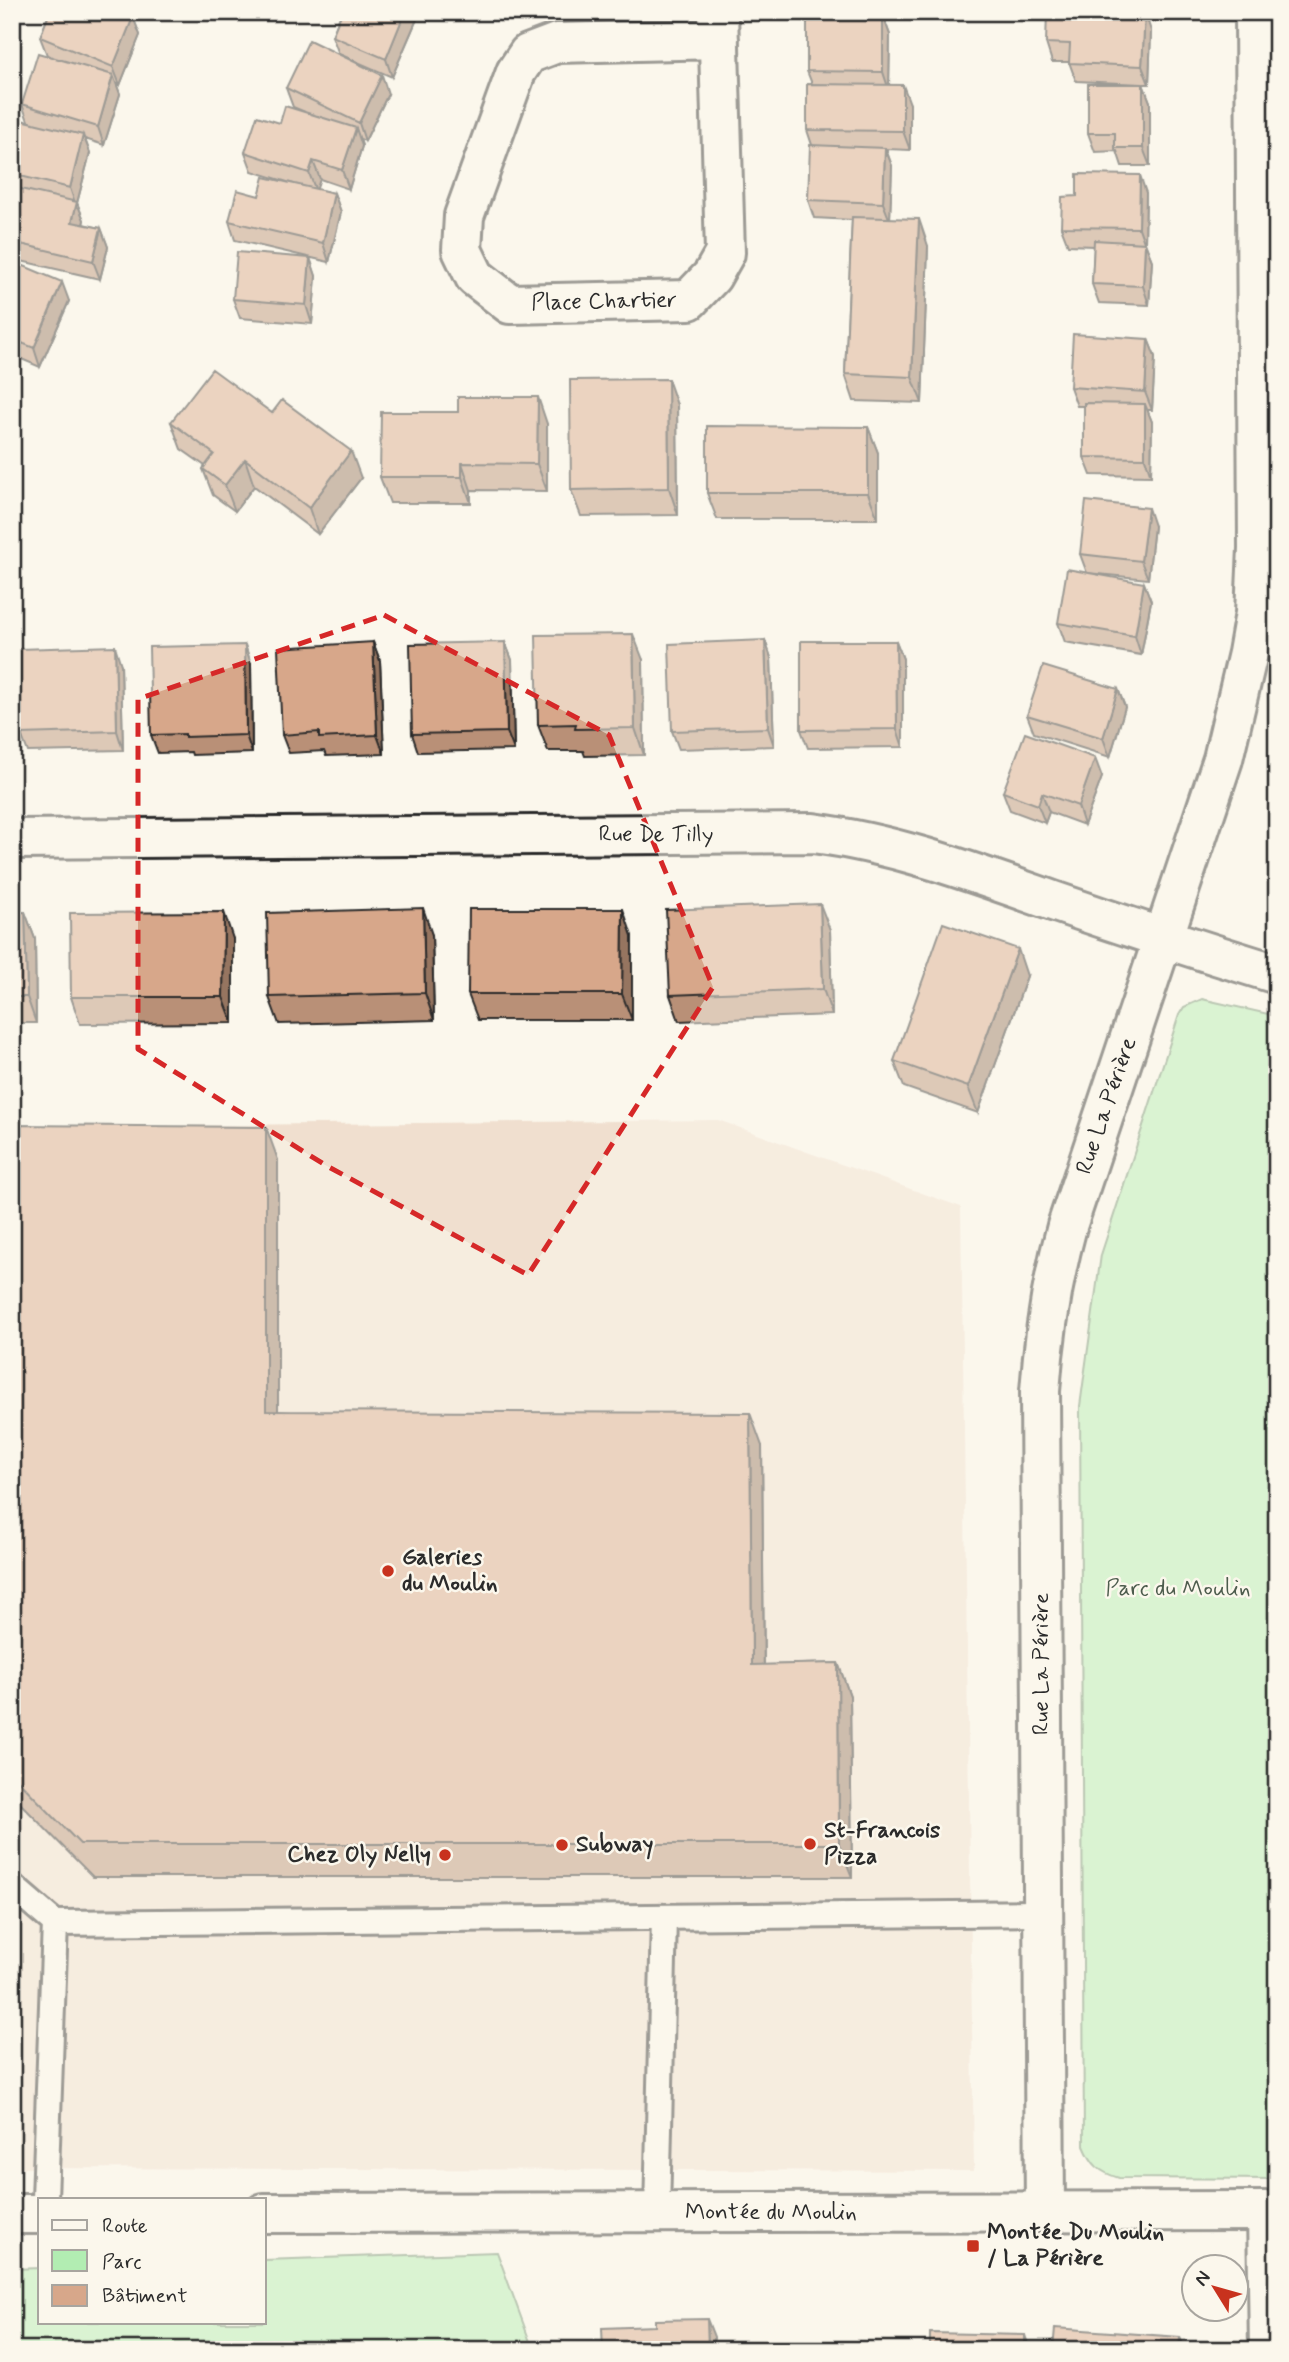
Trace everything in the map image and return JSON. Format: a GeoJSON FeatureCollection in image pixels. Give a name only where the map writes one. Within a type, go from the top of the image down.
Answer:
{"type":"FeatureCollection","features":[{"type":"Feature","properties":{"kind":"street","name":"Rue La Périère"},"geometry":{"type":"LineString","coordinates":[[1045,2213],[1040,1391],[1044,1336],[1053,1279],[1067,1226],[1223,759],[1237,704],[1268,548],[1266,62],[1255,12]]}},
{"type":"Feature","properties":{"kind":"street","name":"Place Chartier"},"geometry":{"type":"LineString","coordinates":[[718,25],[725,253],[712,276],[689,300],[510,304],[475,277],[462,250],[464,216],[516,72],[528,54],[557,43],[718,25]]}},
{"type":"Feature","properties":{"kind":"street","name":"Rue De Tilly"},"geometry":{"type":"LineString","coordinates":[[12,839],[813,833],[867,840],[919,854],[1163,940],[1277,974]]}},
{"type":"Feature","properties":{"kind":"street","name":"Montée du Moulin"},"geometry":{"type":"LineString","coordinates":[[266,2213],[1272,2211]]}},
{"type":"Feature","properties":{"kind":"street"},"geometry":{"type":"LineString","coordinates":[[1269,2350],[1272,2211]]}},
{"type":"Feature","properties":{"kind":"street"},"geometry":{"type":"LineString","coordinates":[[12,2214],[38,2214]]}},
{"type":"Feature","properties":{"kind":"lane"},"geometry":{"type":"LineString","coordinates":[[12,1886],[55,1923],[1044,1913]]}},
{"type":"Feature","properties":{"kind":"lane"},"geometry":{"type":"LineString","coordinates":[[657,2213],[664,1917]]}},
{"type":"Feature","properties":{"kind":"lane"},"geometry":{"type":"LineString","coordinates":[[45,2198],[55,1923]]}},
{"type":"Feature","properties":{"kind":"highlighted area"},"geometry":{"type":"Polygon","coordinates":[[[384,615],[609,735],[713,987],[528,1275],[327,1166],[138,1049],[138,699],[384,615]]]}},
{"type":"Feature","properties":{"kind":"shaded area"},"geometry":{"type":"Polygon","coordinates":[[[718,1120],[961,1207],[974,2171],[12,2168],[12,1127],[718,1120]]]}},
{"type":"Feature","properties":{"kind":"green space","name":"Parc du Moulin"},"geometry":{"type":"Polygon","coordinates":[[[1202,999],[1277,1016],[1277,2179],[1119,2178],[1097,2167],[1084,2146],[1080,1406],[1101,1255],[1179,1015],[1184,1007],[1202,999]]]}},
{"type":"Feature","properties":{"kind":"green space"},"geometry":{"type":"Polygon","coordinates":[[[497,2252],[533,2350],[12,2350],[12,2269],[38,2268],[38,2324],[266,2324],[266,2260],[497,2252]]]}},
{"type":"Feature","properties":{"kind":"building"},"geometry":{"type":"Polygon","coordinates":[[[50,12],[121,12],[133,17],[113,67],[40,37],[50,12]]]}},
{"type":"Feature","properties":{"kind":"building"},"geometry":{"type":"Polygon","coordinates":[[[342,12],[405,12],[386,59],[332,36],[342,12]]]}},
{"type":"Feature","properties":{"kind":"building"},"geometry":{"type":"Polygon","coordinates":[[[1047,12],[1145,13],[1142,66],[1069,63],[1070,44],[1046,43],[1047,12]]]}},
{"type":"Feature","properties":{"kind":"building"},"geometry":{"type":"Polygon","coordinates":[[[807,15],[883,17],[883,72],[807,71],[807,15]]]}},
{"type":"Feature","properties":{"kind":"building"},"geometry":{"type":"Polygon","coordinates":[[[309,40],[382,75],[359,123],[286,88],[309,40]]]}},
{"type":"Feature","properties":{"kind":"building"},"geometry":{"type":"Polygon","coordinates":[[[38,53],[113,75],[98,127],[22,104],[38,53]]]}},
{"type":"Feature","properties":{"kind":"building"},"geometry":{"type":"Polygon","coordinates":[[[807,84],[903,85],[903,131],[807,130],[807,84]]]}},
{"type":"Feature","properties":{"kind":"building"},"geometry":{"type":"Polygon","coordinates":[[[1088,84],[1143,84],[1143,148],[1115,148],[1115,133],[1088,133],[1088,84]]]}},
{"type":"Feature","properties":{"kind":"building"},"geometry":{"type":"Polygon","coordinates":[[[285,106],[356,128],[342,170],[313,161],[309,173],[245,152],[257,116],[280,123],[285,106]]]}},
{"type":"Feature","properties":{"kind":"building"},"geometry":{"type":"Polygon","coordinates":[[[17,119],[83,135],[70,188],[12,174],[12,138],[17,119]]]}},
{"type":"Feature","properties":{"kind":"building"},"geometry":{"type":"Polygon","coordinates":[[[810,145],[885,148],[883,203],[808,200],[810,145]]]}},
{"type":"Feature","properties":{"kind":"building"},"geometry":{"type":"Polygon","coordinates":[[[1077,174],[1140,175],[1139,228],[1061,227],[1062,197],[1077,196],[1077,174]]]}},
{"type":"Feature","properties":{"kind":"building"},"geometry":{"type":"Polygon","coordinates":[[[264,177],[334,193],[323,243],[229,221],[237,190],[259,196],[264,177]]]}},
{"type":"Feature","properties":{"kind":"building"},"geometry":{"type":"Polygon","coordinates":[[[12,187],[77,202],[72,222],[101,228],[93,261],[12,242],[12,187]]]}},
{"type":"Feature","properties":{"kind":"building"},"geometry":{"type":"Polygon","coordinates":[[[852,217],[919,219],[912,377],[845,374],[852,217]]]}},
{"type":"Feature","properties":{"kind":"building"},"geometry":{"type":"Polygon","coordinates":[[[1094,240],[1145,243],[1143,286],[1092,284],[1094,240]]]}},
{"type":"Feature","properties":{"kind":"building"},"geometry":{"type":"Polygon","coordinates":[[[237,252],[310,258],[306,305],[233,299],[237,252]]]}},
{"type":"Feature","properties":{"kind":"building"},"geometry":{"type":"Polygon","coordinates":[[[12,261],[62,282],[34,348],[12,339],[12,261]]]}},
{"type":"Feature","properties":{"kind":"building"},"geometry":{"type":"Polygon","coordinates":[[[1073,334],[1148,339],[1145,392],[1070,387],[1073,334]]]}},
{"type":"Feature","properties":{"kind":"building"},"geometry":{"type":"Polygon","coordinates":[[[212,369],[272,413],[282,400],[351,451],[309,508],[245,459],[225,485],[203,469],[214,454],[171,422],[212,369]]]}},
{"type":"Feature","properties":{"kind":"building"},"geometry":{"type":"Polygon","coordinates":[[[668,379],[669,488],[571,490],[570,380],[668,379]]]}},
{"type":"Feature","properties":{"kind":"building"},"geometry":{"type":"Polygon","coordinates":[[[458,397],[538,397],[537,464],[462,463],[462,477],[380,477],[381,412],[458,412],[458,397]]]}},
{"type":"Feature","properties":{"kind":"building"},"geometry":{"type":"Polygon","coordinates":[[[1084,403],[1145,404],[1145,458],[1084,457],[1084,403]]]}},
{"type":"Feature","properties":{"kind":"building"},"geometry":{"type":"Polygon","coordinates":[[[707,426],[868,427],[868,493],[707,493],[707,426]]]}},
{"type":"Feature","properties":{"kind":"building"},"geometry":{"type":"Polygon","coordinates":[[[1086,501],[1148,508],[1141,561],[1080,554],[1086,501]]]}},
{"type":"Feature","properties":{"kind":"building"},"geometry":{"type":"Polygon","coordinates":[[[1067,569],[1144,583],[1135,636],[1058,623],[1067,569]]]}},
{"type":"Feature","properties":{"kind":"building"},"geometry":{"type":"Polygon","coordinates":[[[633,634],[635,728],[575,729],[576,724],[538,725],[536,635],[633,634]]]}},
{"type":"Feature","properties":{"kind":"building"},"geometry":{"type":"Polygon","coordinates":[[[765,640],[768,728],[672,731],[669,644],[765,640]]]}},
{"type":"Feature","properties":{"kind":"building"},"geometry":{"type":"Polygon","coordinates":[[[801,641],[896,641],[897,729],[801,730],[801,641]]]}},
{"type":"Feature","properties":{"kind":"building"},"geometry":{"type":"Polygon","coordinates":[[[373,642],[377,735],[319,738],[319,732],[282,735],[278,648],[373,642]]]}},
{"type":"Feature","properties":{"kind":"building"},"geometry":{"type":"Polygon","coordinates":[[[505,642],[507,732],[412,734],[410,644],[505,642]]]}},
{"type":"Feature","properties":{"kind":"building"},"geometry":{"type":"Polygon","coordinates":[[[245,645],[246,735],[151,735],[149,647],[245,645]]]}},
{"type":"Feature","properties":{"kind":"building"},"geometry":{"type":"Polygon","coordinates":[[[115,646],[117,731],[21,734],[19,649],[115,646]]]}},
{"type":"Feature","properties":{"kind":"building"},"geometry":{"type":"Polygon","coordinates":[[[1043,666],[1118,689],[1103,738],[1027,715],[1043,666]]]}},
{"type":"Feature","properties":{"kind":"building"},"geometry":{"type":"Polygon","coordinates":[[[1025,733],[1095,758],[1078,806],[1042,793],[1038,805],[1003,792],[1025,733]]]}},
{"type":"Feature","properties":{"kind":"building"},"geometry":{"type":"Polygon","coordinates":[[[820,904],[823,989],[670,995],[666,910],[820,904]]]}},
{"type":"Feature","properties":{"kind":"building"},"geometry":{"type":"Polygon","coordinates":[[[423,908],[425,993],[269,997],[267,913],[423,908]]]}},
{"type":"Feature","properties":{"kind":"building"},"geometry":{"type":"Polygon","coordinates":[[[469,909],[623,909],[622,994],[468,994],[469,909]]]}},
{"type":"Feature","properties":{"kind":"building"},"geometry":{"type":"Polygon","coordinates":[[[25,912],[27,997],[12,997],[12,913],[25,912]]]}},
{"type":"Feature","properties":{"kind":"building"},"geometry":{"type":"Polygon","coordinates":[[[224,912],[223,997],[71,997],[70,913],[224,912]]]}},
{"type":"Feature","properties":{"kind":"building"},"geometry":{"type":"Polygon","coordinates":[[[943,923],[1018,949],[968,1087],[894,1061],[943,923]]]}},
{"type":"Feature","properties":{"kind":"building","name":"Galeries du Moulin"},"geometry":{"type":"Polygon","coordinates":[[[12,1125],[266,1127],[266,1411],[750,1413],[752,1665],[838,1663],[839,1844],[80,1844],[12,1774],[12,1125]]]}},
{"type":"Feature","properties":{"kind":"building"},"geometry":{"type":"Polygon","coordinates":[[[707,2319],[708,2350],[603,2350],[602,2328],[655,2326],[655,2320],[707,2319]]]}},
{"type":"Feature","properties":{"kind":"building"},"geometry":{"type":"Polygon","coordinates":[[[1055,2328],[1180,2337],[1179,2350],[1053,2350],[1055,2328]]]}},
{"type":"Feature","properties":{"kind":"building"},"geometry":{"type":"Polygon","coordinates":[[[930,2333],[1025,2335],[1025,2350],[930,2350],[930,2333]]]}},
{"type":"Feature","properties":{"kind":"place","name":"Galeries du Moulin"},"geometry":{"type":"Point","coordinates":[388,1571]}},
{"type":"Feature","properties":{"kind":"place","name":"St-Francois Pizza"},"geometry":{"type":"Point","coordinates":[810,1844]}},
{"type":"Feature","properties":{"kind":"place","name":"Subway"},"geometry":{"type":"Point","coordinates":[562,1845]}},
{"type":"Feature","properties":{"kind":"place","name":"Chez Oly Nelly"},"geometry":{"type":"Point","coordinates":[445,1855]}},
{"type":"Feature","properties":{"kind":"place","name":"Montée Du Moulin / La Périère"},"geometry":{"type":"Point","coordinates":[973,2246]}}]}
